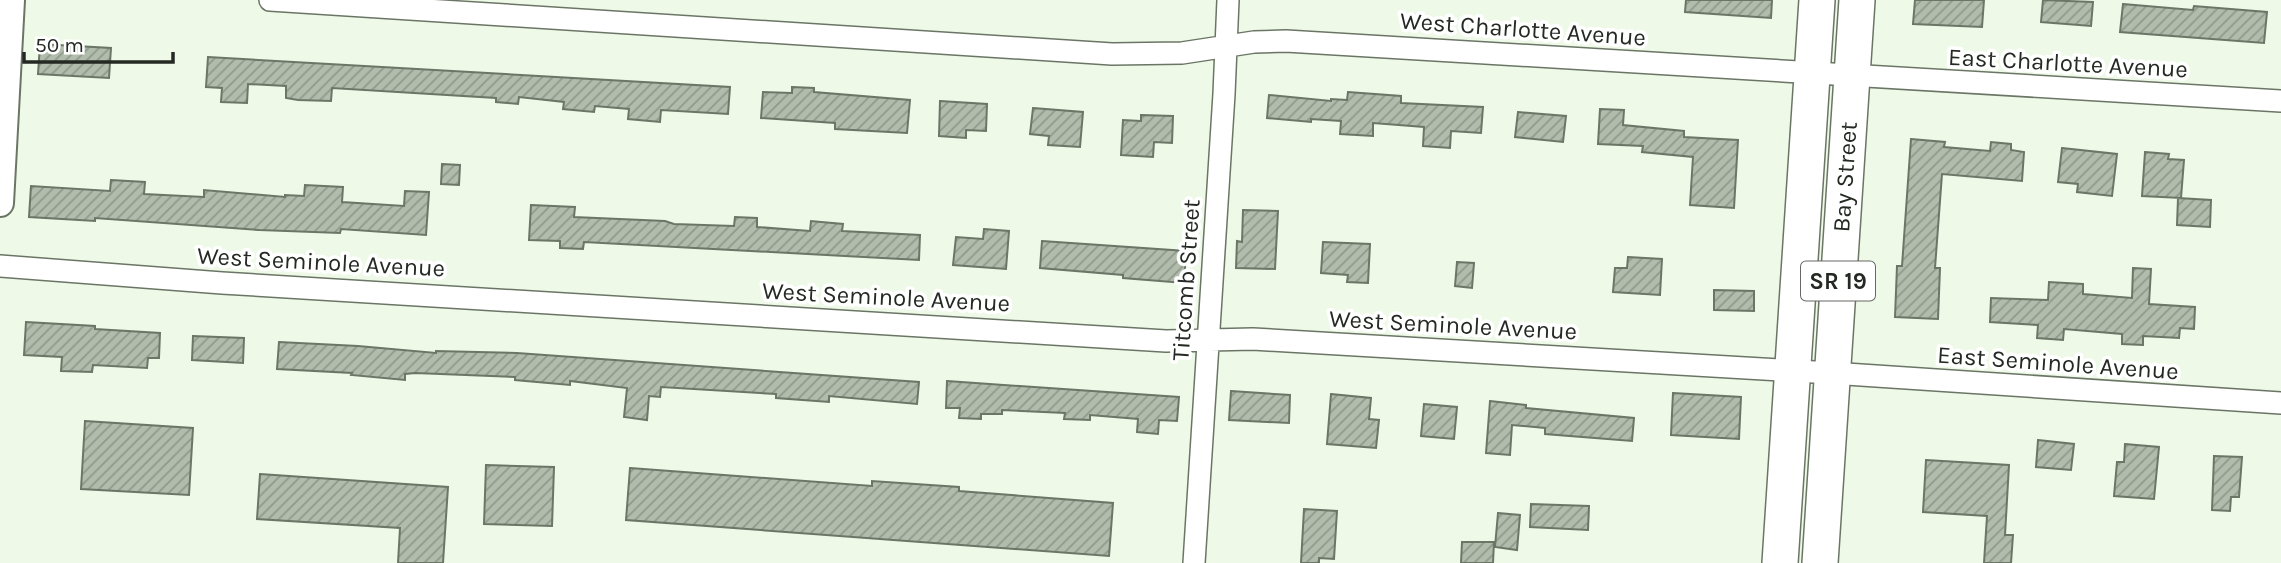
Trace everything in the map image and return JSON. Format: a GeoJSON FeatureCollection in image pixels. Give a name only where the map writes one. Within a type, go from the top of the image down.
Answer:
{"type":"FeatureCollection","features":[{"type":"Feature","properties":{"kind":"main road","name":"Bay Street"},"geometry":{"type":"LineString","coordinates":[[1780,563],[1781,371],[1817,0]]}},
{"type":"Feature","properties":{"kind":"main road","name":"Bay Street"},"geometry":{"type":"LineString","coordinates":[[1820,563],[1857,0]]}},
{"type":"Feature","properties":{"kind":"street"},"geometry":{"type":"LineString","coordinates":[[0,203],[11,0]]}},
{"type":"Feature","properties":{"kind":"street","name":"West Charlotte Avenue"},"geometry":{"type":"LineString","coordinates":[[270,0],[1112,54],[1182,53],[1254,42],[1286,41],[1852,76]]}},
{"type":"Feature","properties":{"kind":"street","name":"Titcomb Street"},"geometry":{"type":"LineString","coordinates":[[1194,563],[1228,0]]}},
{"type":"Feature","properties":{"kind":"street","name":"East Charlotte Avenue"},"geometry":{"type":"LineString","coordinates":[[1852,76],[2281,101]]}},
{"type":"Feature","properties":{"kind":"street","name":"West Seminole Avenue"},"geometry":{"type":"LineString","coordinates":[[0,266],[222,283],[1166,341],[1253,339],[1831,373]]}},
{"type":"Feature","properties":{"kind":"street","name":"East Seminole Avenue"},"geometry":{"type":"LineString","coordinates":[[1831,373],[2281,403]]}},
{"type":"Feature","properties":{"kind":"building"},"geometry":{"type":"Polygon","coordinates":[[[1686,0],[1772,0],[1771,18],[1685,12],[1686,0]]]}},
{"type":"Feature","properties":{"kind":"building"},"geometry":{"type":"Polygon","coordinates":[[[1915,0],[1984,0],[1982,27],[1913,24],[1915,0]]]}},
{"type":"Feature","properties":{"kind":"building"},"geometry":{"type":"Polygon","coordinates":[[[2043,0],[2093,2],[2091,26],[2041,22],[2043,0]]]}},
{"type":"Feature","properties":{"kind":"building"},"geometry":{"type":"Polygon","coordinates":[[[2123,4],[2193,10],[2194,6],[2267,12],[2264,43],[2120,32],[2123,4]]]}},
{"type":"Feature","properties":{"kind":"building"},"geometry":{"type":"Polygon","coordinates":[[[40,44],[111,48],[109,78],[38,74],[40,44]]]}},
{"type":"Feature","properties":{"kind":"building"},"geometry":{"type":"Polygon","coordinates":[[[208,57],[730,87],[728,114],[661,110],[660,122],[628,119],[629,109],[595,106],[594,112],[563,109],[564,102],[519,97],[518,104],[496,102],[496,98],[332,88],[331,101],[298,100],[286,98],[286,86],[248,84],[247,103],[221,102],[222,88],[206,87],[208,57]]]}},
{"type":"Feature","properties":{"kind":"building"},"geometry":{"type":"Polygon","coordinates":[[[792,87],[814,88],[814,92],[910,100],[907,133],[835,129],[835,123],[761,118],[763,92],[792,93],[792,87]]]}},
{"type":"Feature","properties":{"kind":"building"},"geometry":{"type":"Polygon","coordinates":[[[1348,92],[1401,96],[1401,103],[1483,107],[1481,133],[1451,131],[1450,148],[1423,146],[1424,127],[1373,123],[1373,136],[1340,134],[1341,121],[1311,119],[1311,122],[1267,118],[1269,95],[1331,101],[1347,100],[1348,92]]]}},
{"type":"Feature","properties":{"kind":"building"},"geometry":{"type":"Polygon","coordinates":[[[940,101],[987,104],[986,131],[966,130],[966,138],[939,136],[940,101]]]}},
{"type":"Feature","properties":{"kind":"building"},"geometry":{"type":"Polygon","coordinates":[[[1033,108],[1083,112],[1080,147],[1048,145],[1049,136],[1030,134],[1033,108]]]}},
{"type":"Feature","properties":{"kind":"building"},"geometry":{"type":"Polygon","coordinates":[[[1600,109],[1624,110],[1623,125],[1684,131],[1684,137],[1738,140],[1734,208],[1690,205],[1693,157],[1642,152],[1643,146],[1598,144],[1600,109]]]}},
{"type":"Feature","properties":{"kind":"building"},"geometry":{"type":"Polygon","coordinates":[[[1518,112],[1566,116],[1563,142],[1515,137],[1518,112]]]}},
{"type":"Feature","properties":{"kind":"building"},"geometry":{"type":"Polygon","coordinates":[[[1141,115],[1173,116],[1172,143],[1154,142],[1153,157],[1121,155],[1123,120],[1141,121],[1141,115]]]}},
{"type":"Feature","properties":{"kind":"building"},"geometry":{"type":"Polygon","coordinates":[[[1911,139],[1945,142],[1944,147],[1990,151],[1991,142],[2011,144],[2011,150],[2024,152],[2022,181],[1942,174],[1935,268],[1940,268],[1938,319],[1895,317],[1897,266],[1902,266],[1911,139]]]}},
{"type":"Feature","properties":{"kind":"building"},"geometry":{"type":"Polygon","coordinates":[[[2062,148],[2117,154],[2112,196],[2077,192],[2078,184],[2058,182],[2062,148]]]}},
{"type":"Feature","properties":{"kind":"building"},"geometry":{"type":"Polygon","coordinates":[[[2145,152],[2169,154],[2168,159],[2184,160],[2181,198],[2142,196],[2145,152]]]}},
{"type":"Feature","properties":{"kind":"building"},"geometry":{"type":"Polygon","coordinates":[[[442,164],[460,165],[459,185],[441,184],[442,164]]]}},
{"type":"Feature","properties":{"kind":"building"},"geometry":{"type":"Polygon","coordinates":[[[111,180],[145,182],[144,194],[204,197],[204,190],[285,197],[304,196],[305,185],[343,187],[342,202],[404,206],[405,191],[429,192],[426,235],[341,229],[340,233],[259,230],[95,218],[95,221],[29,217],[31,186],[110,191],[111,180]]]}},
{"type":"Feature","properties":{"kind":"building"},"geometry":{"type":"Polygon","coordinates":[[[2178,198],[2211,200],[2210,227],[2177,225],[2178,198]]]}},
{"type":"Feature","properties":{"kind":"building"},"geometry":{"type":"Polygon","coordinates":[[[531,205],[575,207],[574,217],[665,221],[674,224],[734,226],[735,217],[757,218],[757,227],[810,231],[811,221],[843,224],[842,231],[920,235],[919,260],[584,242],[583,249],[560,248],[560,241],[529,240],[531,205]]]}},
{"type":"Feature","properties":{"kind":"building"},"geometry":{"type":"Polygon","coordinates":[[[1243,210],[1278,211],[1275,269],[1236,268],[1237,241],[1242,242],[1243,210]]]}},
{"type":"Feature","properties":{"kind":"building"},"geometry":{"type":"Polygon","coordinates":[[[984,229],[1009,231],[1006,269],[953,265],[956,237],[983,239],[984,229]]]}},
{"type":"Feature","properties":{"kind":"building"},"geometry":{"type":"Polygon","coordinates":[[[1042,241],[1186,251],[1184,283],[1040,268],[1042,241]]]}},
{"type":"Feature","properties":{"kind":"building"},"geometry":{"type":"Polygon","coordinates":[[[1323,242],[1370,244],[1368,283],[1347,282],[1348,275],[1321,273],[1323,242]]]}},
{"type":"Feature","properties":{"kind":"building"},"geometry":{"type":"Polygon","coordinates":[[[1628,257],[1662,259],[1660,295],[1613,292],[1615,268],[1627,268],[1628,257]]]}},
{"type":"Feature","properties":{"kind":"building"},"geometry":{"type":"Polygon","coordinates":[[[1457,262],[1474,263],[1472,288],[1455,286],[1457,262]]]}},
{"type":"Feature","properties":{"kind":"building"},"geometry":{"type":"Polygon","coordinates":[[[2133,268],[2151,269],[2149,304],[2195,307],[2194,329],[2180,328],[2179,338],[2143,336],[2143,345],[2122,344],[2122,334],[2064,329],[2063,340],[2037,338],[2038,325],[1990,322],[1991,298],[2048,300],[2049,282],[2083,284],[2083,294],[2132,298],[2133,268]]]}},
{"type":"Feature","properties":{"kind":"building"},"geometry":{"type":"Polygon","coordinates":[[[1714,290],[1754,291],[1754,311],[1714,310],[1714,290]]]}},
{"type":"Feature","properties":{"kind":"building"},"geometry":{"type":"Polygon","coordinates":[[[26,322],[160,333],[159,358],[148,358],[147,368],[93,365],[92,372],[61,371],[62,357],[24,355],[26,322]]]}},
{"type":"Feature","properties":{"kind":"building"},"geometry":{"type":"Polygon","coordinates":[[[193,336],[244,338],[243,363],[192,360],[193,336]]]}},
{"type":"Feature","properties":{"kind":"building"},"geometry":{"type":"Polygon","coordinates":[[[279,342],[436,353],[517,353],[919,382],[917,404],[829,396],[829,402],[776,398],[776,394],[661,387],[660,397],[649,396],[647,420],[624,417],[627,388],[570,381],[570,385],[515,380],[515,377],[415,373],[405,374],[405,380],[351,375],[352,373],[277,369],[279,342]]]}},
{"type":"Feature","properties":{"kind":"building"},"geometry":{"type":"Polygon","coordinates":[[[947,381],[1179,397],[1177,421],[1159,420],[1158,434],[1137,432],[1138,419],[1090,415],[1090,420],[1064,419],[1065,413],[1002,410],[1002,414],[981,414],[981,419],[959,418],[960,408],[946,408],[947,381]]]}},
{"type":"Feature","properties":{"kind":"building"},"geometry":{"type":"Polygon","coordinates":[[[1231,391],[1290,395],[1289,423],[1229,420],[1231,391]]]}},
{"type":"Feature","properties":{"kind":"building"},"geometry":{"type":"Polygon","coordinates":[[[1673,393],[1741,397],[1739,439],[1671,435],[1673,393]]]}},
{"type":"Feature","properties":{"kind":"building"},"geometry":{"type":"Polygon","coordinates":[[[1331,394],[1371,398],[1369,419],[1379,420],[1376,448],[1327,444],[1331,394]]]}},
{"type":"Feature","properties":{"kind":"building"},"geometry":{"type":"Polygon","coordinates":[[[1490,401],[1526,405],[1526,408],[1634,418],[1632,441],[1545,434],[1545,428],[1512,425],[1510,455],[1486,453],[1490,401]]]}},
{"type":"Feature","properties":{"kind":"building"},"geometry":{"type":"Polygon","coordinates":[[[1424,404],[1457,407],[1454,439],[1421,436],[1424,404]]]}},
{"type":"Feature","properties":{"kind":"building"},"geometry":{"type":"Polygon","coordinates":[[[85,421],[193,428],[189,495],[81,489],[85,421]]]}},
{"type":"Feature","properties":{"kind":"building"},"geometry":{"type":"Polygon","coordinates":[[[2038,440],[2074,444],[2071,470],[2036,467],[2038,440]]]}},
{"type":"Feature","properties":{"kind":"building"},"geometry":{"type":"Polygon","coordinates":[[[2125,444],[2159,447],[2154,499],[2114,496],[2117,462],[2124,462],[2125,444]]]}},
{"type":"Feature","properties":{"kind":"building"},"geometry":{"type":"Polygon","coordinates":[[[2214,456],[2242,457],[2239,497],[2231,497],[2230,511],[2212,510],[2214,456]]]}},
{"type":"Feature","properties":{"kind":"building"},"geometry":{"type":"Polygon","coordinates":[[[1926,460],[2009,465],[2005,535],[2013,535],[2011,563],[1984,563],[1987,516],[1923,512],[1926,460]]]}},
{"type":"Feature","properties":{"kind":"building"},"geometry":{"type":"Polygon","coordinates":[[[486,465],[554,467],[552,526],[484,524],[486,465]]]}},
{"type":"Feature","properties":{"kind":"building"},"geometry":{"type":"Polygon","coordinates":[[[630,468],[872,486],[872,481],[959,487],[959,491],[1113,503],[1109,556],[626,520],[630,468]]]}},
{"type":"Feature","properties":{"kind":"building"},"geometry":{"type":"Polygon","coordinates":[[[260,474],[448,487],[443,563],[398,563],[400,528],[257,519],[260,474]]]}},
{"type":"Feature","properties":{"kind":"building"},"geometry":{"type":"Polygon","coordinates":[[[1531,504],[1589,506],[1588,530],[1530,527],[1531,504]]]}},
{"type":"Feature","properties":{"kind":"building"},"geometry":{"type":"Polygon","coordinates":[[[1304,509],[1337,511],[1334,559],[1319,558],[1319,563],[1301,563],[1304,509]]]}},
{"type":"Feature","properties":{"kind":"building"},"geometry":{"type":"Polygon","coordinates":[[[1498,513],[1520,515],[1517,550],[1495,547],[1498,513]]]}},
{"type":"Feature","properties":{"kind":"building"},"geometry":{"type":"Polygon","coordinates":[[[1462,542],[1494,542],[1493,563],[1461,563],[1462,542]]]}}]}
